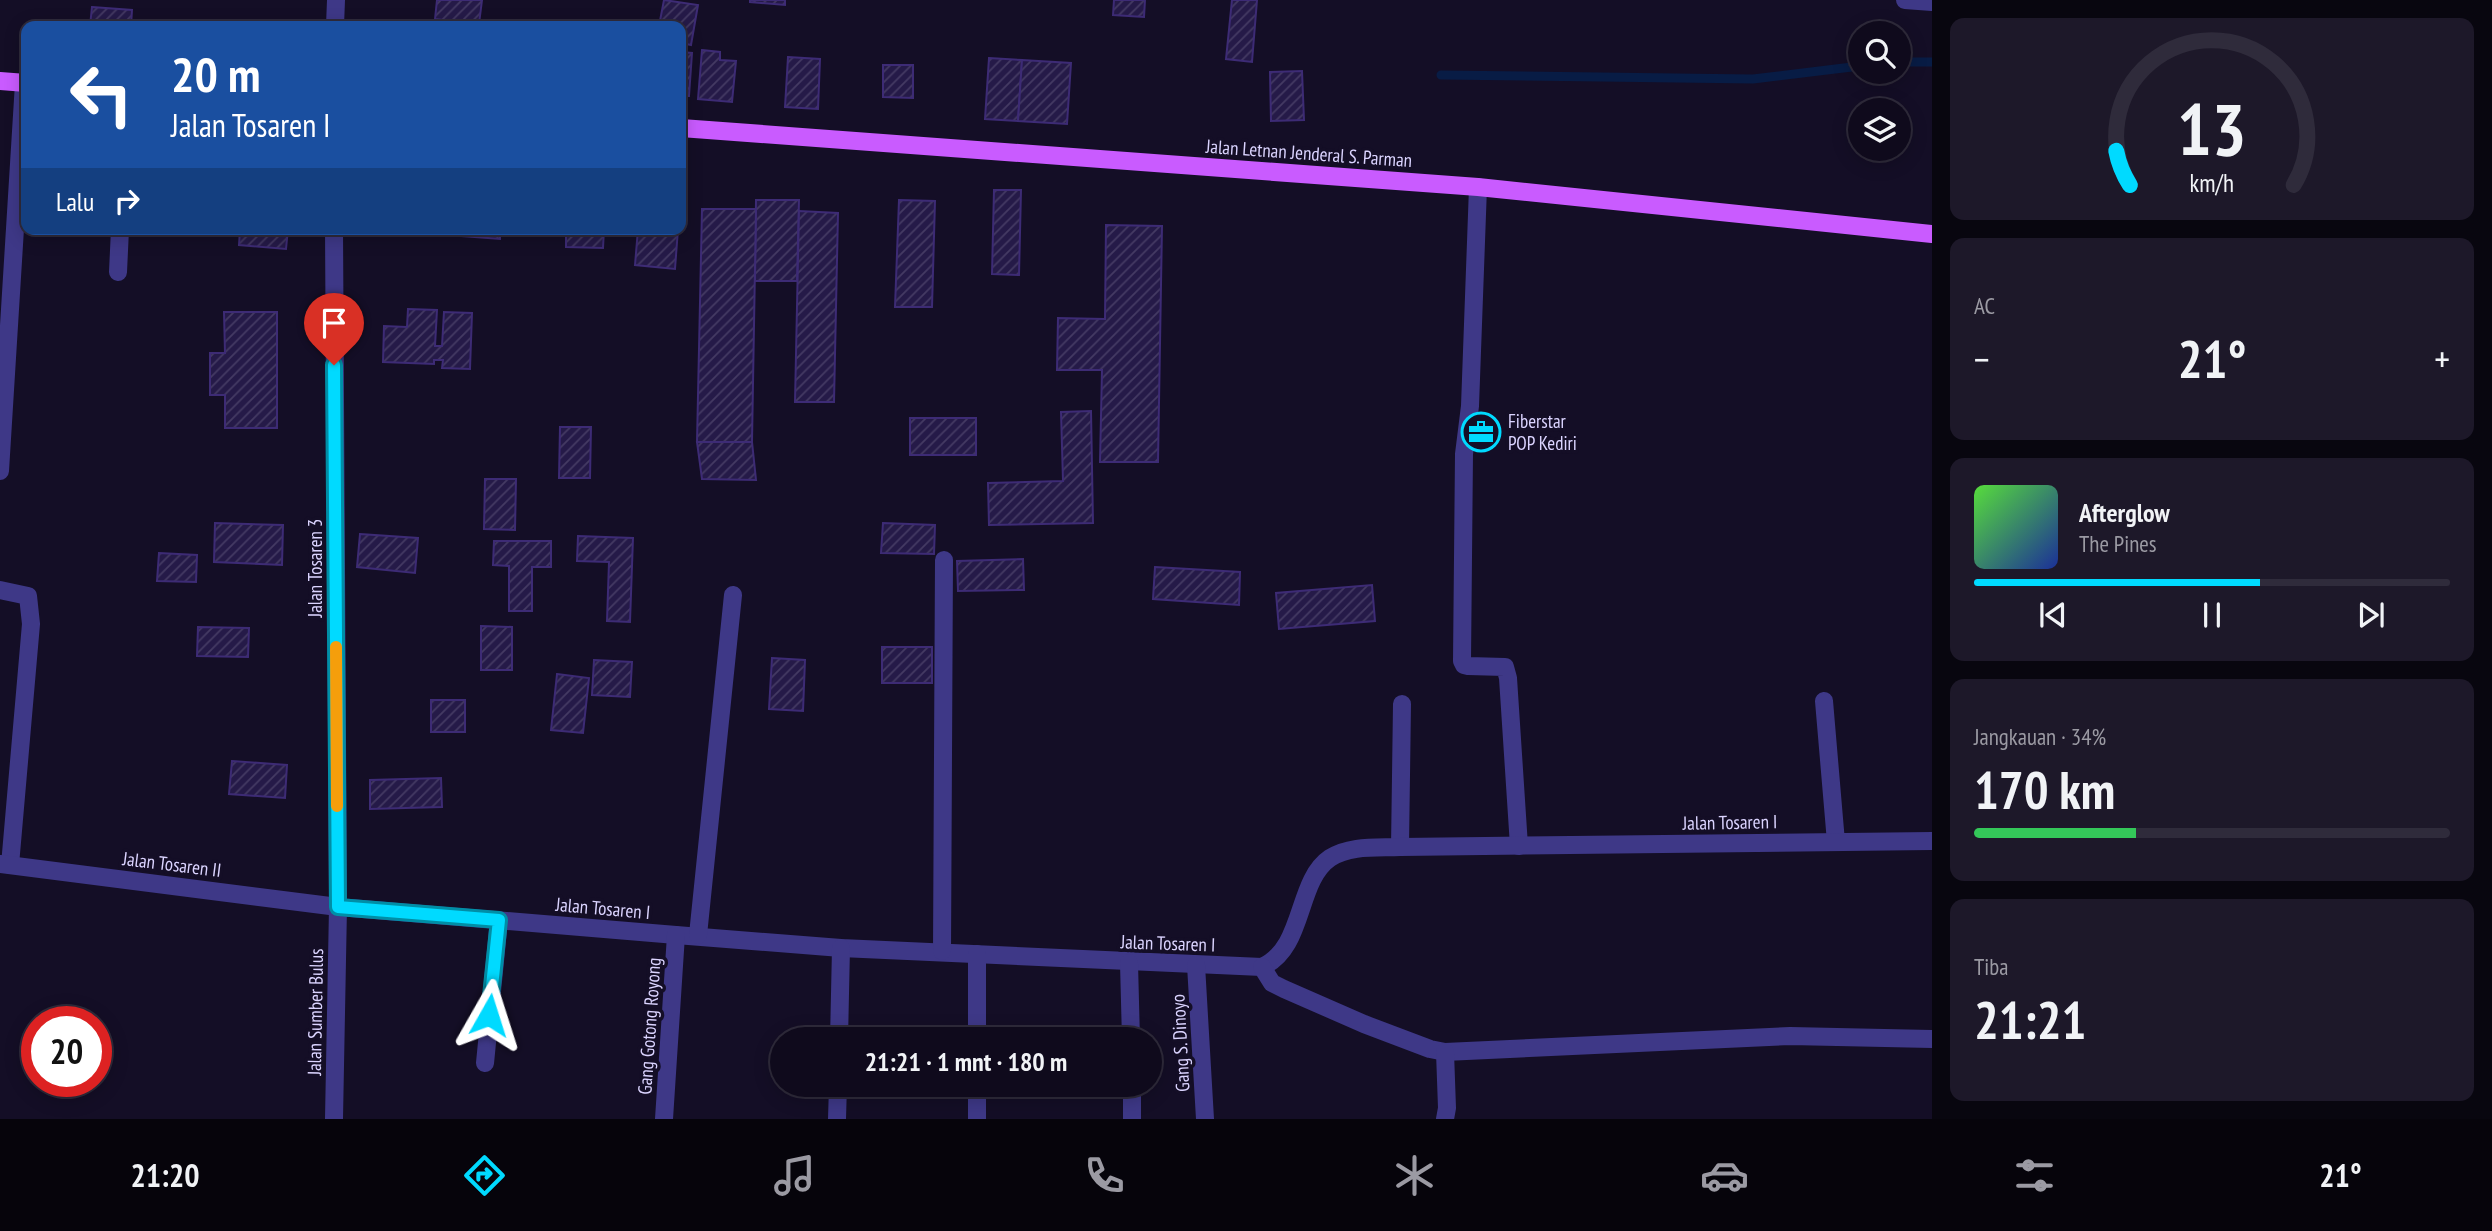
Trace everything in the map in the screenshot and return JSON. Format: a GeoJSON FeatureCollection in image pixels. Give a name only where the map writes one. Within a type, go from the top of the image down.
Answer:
{"type":"FeatureCollection","features":[{"type":"Feature","properties":{"kind":"main road"},"geometry":{"type":"LineString","coordinates":[[0,81],[21,83]]}},
{"type":"Feature","properties":{"kind":"main road","name":"Jalan Letnan Jenderal S. Parman"},"geometry":{"type":"LineString","coordinates":[[686,128],[1478,187],[1932,234]]}},
{"type":"Feature","properties":{"kind":"street"},"geometry":{"type":"LineString","coordinates":[[335,21],[336,0]]}},
{"type":"Feature","properties":{"kind":"street"},"geometry":{"type":"LineString","coordinates":[[1905,0],[1932,2]]}},
{"type":"Feature","properties":{"kind":"street"},"geometry":{"type":"LineString","coordinates":[[0,471],[21,145]]}},
{"type":"Feature","properties":{"kind":"street"},"geometry":{"type":"LineString","coordinates":[[1478,187],[1471,406],[1464,454],[1462,661],[1468,666],[1505,667],[1508,678],[1519,845]]}},
{"type":"Feature","properties":{"kind":"street"},"geometry":{"type":"LineString","coordinates":[[118,272],[120,235]]}},
{"type":"Feature","properties":{"kind":"street","name":"Jalan Tosaren 3"},"geometry":{"type":"LineString","coordinates":[[334,235],[338,907]]}},
{"type":"Feature","properties":{"kind":"street"},"geometry":{"type":"LineString","coordinates":[[942,951],[944,560]]}},
{"type":"Feature","properties":{"kind":"street"},"geometry":{"type":"LineString","coordinates":[[0,590],[28,596],[31,624],[5,864]]}},
{"type":"Feature","properties":{"kind":"street"},"geometry":{"type":"LineString","coordinates":[[698,935],[733,594]]}},
{"type":"Feature","properties":{"kind":"street"},"geometry":{"type":"LineString","coordinates":[[1825,701],[1836,842]]}},
{"type":"Feature","properties":{"kind":"street"},"geometry":{"type":"LineString","coordinates":[[1400,847],[1402,704]]}},
{"type":"Feature","properties":{"kind":"street","name":"Jalan Tosaren I"},"geometry":{"type":"LineString","coordinates":[[338,907],[841,948],[1262,967],[1276,961],[1282,951],[1315,875],[1329,859],[1353,849],[1932,841]]}},
{"type":"Feature","properties":{"kind":"street","name":"Jalan Tosaren II"},"geometry":{"type":"LineString","coordinates":[[5,864],[338,907]]}},
{"type":"Feature","properties":{"kind":"street","name":"Jalan Sumber Bulus"},"geometry":{"type":"LineString","coordinates":[[334,1119],[338,907]]}},
{"type":"Feature","properties":{"kind":"street"},"geometry":{"type":"LineString","coordinates":[[485,1063],[499,920]]}},
{"type":"Feature","properties":{"kind":"street","name":"Gang Gotong Royong"},"geometry":{"type":"LineString","coordinates":[[664,1119],[676,935]]}},
{"type":"Feature","properties":{"kind":"street"},"geometry":{"type":"LineString","coordinates":[[839,1027],[841,948]]}},
{"type":"Feature","properties":{"kind":"street"},"geometry":{"type":"LineString","coordinates":[[977,954],[977,1027]]}},
{"type":"Feature","properties":{"kind":"street"},"geometry":{"type":"LineString","coordinates":[[1129,963],[1131,1027]]}},
{"type":"Feature","properties":{"kind":"street","name":"Gang S. Dinoyo"},"geometry":{"type":"LineString","coordinates":[[1196,965],[1205,1119]]}},
{"type":"Feature","properties":{"kind":"street"},"geometry":{"type":"LineString","coordinates":[[1262,967],[1272,983],[1284,989],[1364,1024],[1445,1052],[1790,1036],[1932,1039]]}},
{"type":"Feature","properties":{"kind":"street"},"geometry":{"type":"LineString","coordinates":[[1445,1052],[1445,1119]]}},
{"type":"Feature","properties":{"kind":"street"},"geometry":{"type":"LineString","coordinates":[[837,1119],[838,1097]]}},
{"type":"Feature","properties":{"kind":"street"},"geometry":{"type":"LineString","coordinates":[[977,1097],[977,1119]]}},
{"type":"Feature","properties":{"kind":"street"},"geometry":{"type":"LineString","coordinates":[[1132,1097],[1132,1119]]}},
{"type":"Feature","properties":{"kind":"building"},"geometry":{"type":"Polygon","coordinates":[[[437,0],[482,0],[479,21],[435,19],[437,0]]]}},
{"type":"Feature","properties":{"kind":"building"},"geometry":{"type":"Polygon","coordinates":[[[664,0],[698,5],[691,45],[686,44],[686,21],[660,21],[664,0]]]}},
{"type":"Feature","properties":{"kind":"building"},"geometry":{"type":"Polygon","coordinates":[[[785,0],[785,5],[750,2],[785,0]]]}},
{"type":"Feature","properties":{"kind":"building"},"geometry":{"type":"Polygon","coordinates":[[[1114,0],[1145,0],[1144,17],[1113,15],[1114,0]]]}},
{"type":"Feature","properties":{"kind":"building"},"geometry":{"type":"Polygon","coordinates":[[[1232,0],[1257,0],[1252,62],[1226,59],[1232,0]]]}},
{"type":"Feature","properties":{"kind":"building"},"geometry":{"type":"Polygon","coordinates":[[[92,7],[132,10],[131,21],[91,21],[92,7]]]}},
{"type":"Feature","properties":{"kind":"building"},"geometry":{"type":"Polygon","coordinates":[[[702,50],[720,52],[720,60],[736,61],[732,102],[698,99],[702,50]]]}},
{"type":"Feature","properties":{"kind":"building"},"geometry":{"type":"Polygon","coordinates":[[[686,52],[692,53],[689,96],[686,96],[686,52]]]}},
{"type":"Feature","properties":{"kind":"building"},"geometry":{"type":"Polygon","coordinates":[[[788,57],[820,59],[818,109],[785,107],[788,57]]]}},
{"type":"Feature","properties":{"kind":"building"},"geometry":{"type":"Polygon","coordinates":[[[989,58],[1022,60],[1018,121],[985,119],[989,58]]]}},
{"type":"Feature","properties":{"kind":"building"},"geometry":{"type":"Polygon","coordinates":[[[1022,60],[1071,63],[1067,124],[1018,121],[1022,60]]]}},
{"type":"Feature","properties":{"kind":"building"},"geometry":{"type":"Polygon","coordinates":[[[883,65],[913,65],[913,98],[883,97],[883,65]]]}},
{"type":"Feature","properties":{"kind":"building"},"geometry":{"type":"Polygon","coordinates":[[[1302,71],[1304,120],[1271,121],[1270,72],[1302,71]]]}},
{"type":"Feature","properties":{"kind":"building"},"geometry":{"type":"Polygon","coordinates":[[[994,190],[1021,190],[1019,275],[992,274],[994,190]]]}},
{"type":"Feature","properties":{"kind":"building"},"geometry":{"type":"Polygon","coordinates":[[[756,200],[799,200],[797,281],[755,281],[756,200]]]}},
{"type":"Feature","properties":{"kind":"building"},"geometry":{"type":"Polygon","coordinates":[[[899,200],[935,201],[932,307],[895,307],[899,200]]]}},
{"type":"Feature","properties":{"kind":"building"},"geometry":{"type":"Polygon","coordinates":[[[702,209],[756,209],[752,442],[697,442],[702,209]]]}},
{"type":"Feature","properties":{"kind":"building"},"geometry":{"type":"Polygon","coordinates":[[[799,211],[838,213],[834,402],[795,402],[799,211]]]}},
{"type":"Feature","properties":{"kind":"building"},"geometry":{"type":"Polygon","coordinates":[[[1106,225],[1162,226],[1158,462],[1100,462],[1102,370],[1057,370],[1058,318],[1105,319],[1106,225]]]}},
{"type":"Feature","properties":{"kind":"building"},"geometry":{"type":"Polygon","coordinates":[[[240,235],[287,235],[286,249],[239,245],[240,235]]]}},
{"type":"Feature","properties":{"kind":"building"},"geometry":{"type":"Polygon","coordinates":[[[500,235],[500,239],[462,236],[500,235]]]}},
{"type":"Feature","properties":{"kind":"building"},"geometry":{"type":"Polygon","coordinates":[[[566,235],[604,235],[603,248],[566,247],[566,235]]]}},
{"type":"Feature","properties":{"kind":"building"},"geometry":{"type":"Polygon","coordinates":[[[638,235],[678,235],[675,269],[635,265],[638,235]]]}},
{"type":"Feature","properties":{"kind":"building"},"geometry":{"type":"Polygon","coordinates":[[[408,309],[437,310],[435,346],[442,346],[444,312],[472,313],[470,369],[442,368],[443,360],[434,360],[434,364],[383,362],[384,326],[407,327],[408,309]]]}},
{"type":"Feature","properties":{"kind":"building"},"geometry":{"type":"Polygon","coordinates":[[[224,312],[277,312],[277,428],[225,428],[225,395],[210,395],[210,353],[225,353],[224,312]]]}},
{"type":"Feature","properties":{"kind":"building"},"geometry":{"type":"Polygon","coordinates":[[[1091,411],[1093,523],[989,525],[988,483],[1063,481],[1061,412],[1091,411]]]}},
{"type":"Feature","properties":{"kind":"building"},"geometry":{"type":"Polygon","coordinates":[[[910,418],[976,418],[976,455],[910,455],[910,418]]]}},
{"type":"Feature","properties":{"kind":"building"},"geometry":{"type":"Polygon","coordinates":[[[560,427],[591,427],[590,478],[559,478],[560,427]]]}},
{"type":"Feature","properties":{"kind":"building"},"geometry":{"type":"Polygon","coordinates":[[[697,442],[752,442],[756,480],[702,479],[697,442]]]}},
{"type":"Feature","properties":{"kind":"building"},"geometry":{"type":"Polygon","coordinates":[[[485,479],[516,479],[515,530],[484,529],[485,479]]]}},
{"type":"Feature","properties":{"kind":"building"},"geometry":{"type":"Polygon","coordinates":[[[215,523],[283,525],[282,565],[214,562],[215,523]]]}},
{"type":"Feature","properties":{"kind":"building"},"geometry":{"type":"Polygon","coordinates":[[[883,523],[935,525],[934,554],[881,553],[883,523]]]}},
{"type":"Feature","properties":{"kind":"building"},"geometry":{"type":"Polygon","coordinates":[[[360,534],[418,538],[415,573],[357,567],[360,534]]]}},
{"type":"Feature","properties":{"kind":"building"},"geometry":{"type":"Polygon","coordinates":[[[578,536],[633,538],[630,622],[607,621],[609,562],[577,561],[578,536]]]}},
{"type":"Feature","properties":{"kind":"building"},"geometry":{"type":"Polygon","coordinates":[[[494,541],[551,541],[551,567],[532,567],[532,611],[509,611],[509,566],[493,565],[494,541]]]}},
{"type":"Feature","properties":{"kind":"building"},"geometry":{"type":"Polygon","coordinates":[[[159,553],[197,555],[196,582],[157,581],[159,553]]]}},
{"type":"Feature","properties":{"kind":"building"},"geometry":{"type":"Polygon","coordinates":[[[1023,559],[1024,590],[958,591],[957,561],[1023,559]]]}},
{"type":"Feature","properties":{"kind":"building"},"geometry":{"type":"Polygon","coordinates":[[[1155,567],[1240,572],[1239,605],[1153,599],[1155,567]]]}},
{"type":"Feature","properties":{"kind":"building"},"geometry":{"type":"Polygon","coordinates":[[[1372,585],[1375,621],[1279,629],[1276,593],[1372,585]]]}},
{"type":"Feature","properties":{"kind":"building"},"geometry":{"type":"Polygon","coordinates":[[[481,626],[512,627],[512,670],[481,670],[481,626]]]}},
{"type":"Feature","properties":{"kind":"building"},"geometry":{"type":"Polygon","coordinates":[[[198,627],[249,628],[248,657],[197,656],[198,627]]]}},
{"type":"Feature","properties":{"kind":"building"},"geometry":{"type":"Polygon","coordinates":[[[882,647],[932,647],[932,683],[882,683],[882,647]]]}},
{"type":"Feature","properties":{"kind":"building"},"geometry":{"type":"Polygon","coordinates":[[[772,658],[805,660],[803,711],[769,709],[772,658]]]}},
{"type":"Feature","properties":{"kind":"building"},"geometry":{"type":"Polygon","coordinates":[[[594,660],[632,662],[630,697],[592,695],[594,660]]]}},
{"type":"Feature","properties":{"kind":"building"},"geometry":{"type":"Polygon","coordinates":[[[557,674],[589,678],[583,733],[551,730],[557,674]]]}},
{"type":"Feature","properties":{"kind":"building"},"geometry":{"type":"Polygon","coordinates":[[[431,700],[465,700],[465,732],[431,732],[431,700]]]}},
{"type":"Feature","properties":{"kind":"building"},"geometry":{"type":"Polygon","coordinates":[[[232,761],[287,765],[285,798],[229,794],[232,761]]]}},
{"type":"Feature","properties":{"kind":"building"},"geometry":{"type":"Polygon","coordinates":[[[441,778],[442,807],[370,809],[370,780],[441,778]]]}},
{"type":"Feature","properties":{"kind":"waterway"},"geometry":{"type":"LineString","coordinates":[[1911,62],[1932,62]]}},
{"type":"Feature","properties":{"kind":"waterway"},"geometry":{"type":"LineString","coordinates":[[1441,75],[1753,79],[1848,67]]}},
{"type":"Feature","properties":{"kind":"slow traffic"},"geometry":{"type":"LineString","coordinates":[[336,647],[337,806]]}},
{"type":"Feature","properties":{"kind":"place","name":"Fiberstar POP Kediri"},"geometry":{"type":"Point","coordinates":[1481,432]}},
{"type":"Feature","properties":{"kind":"route"},"geometry":{"type":"LineString","coordinates":[[334,365],[338,907],[499,920],[489,1015]]}}]}
